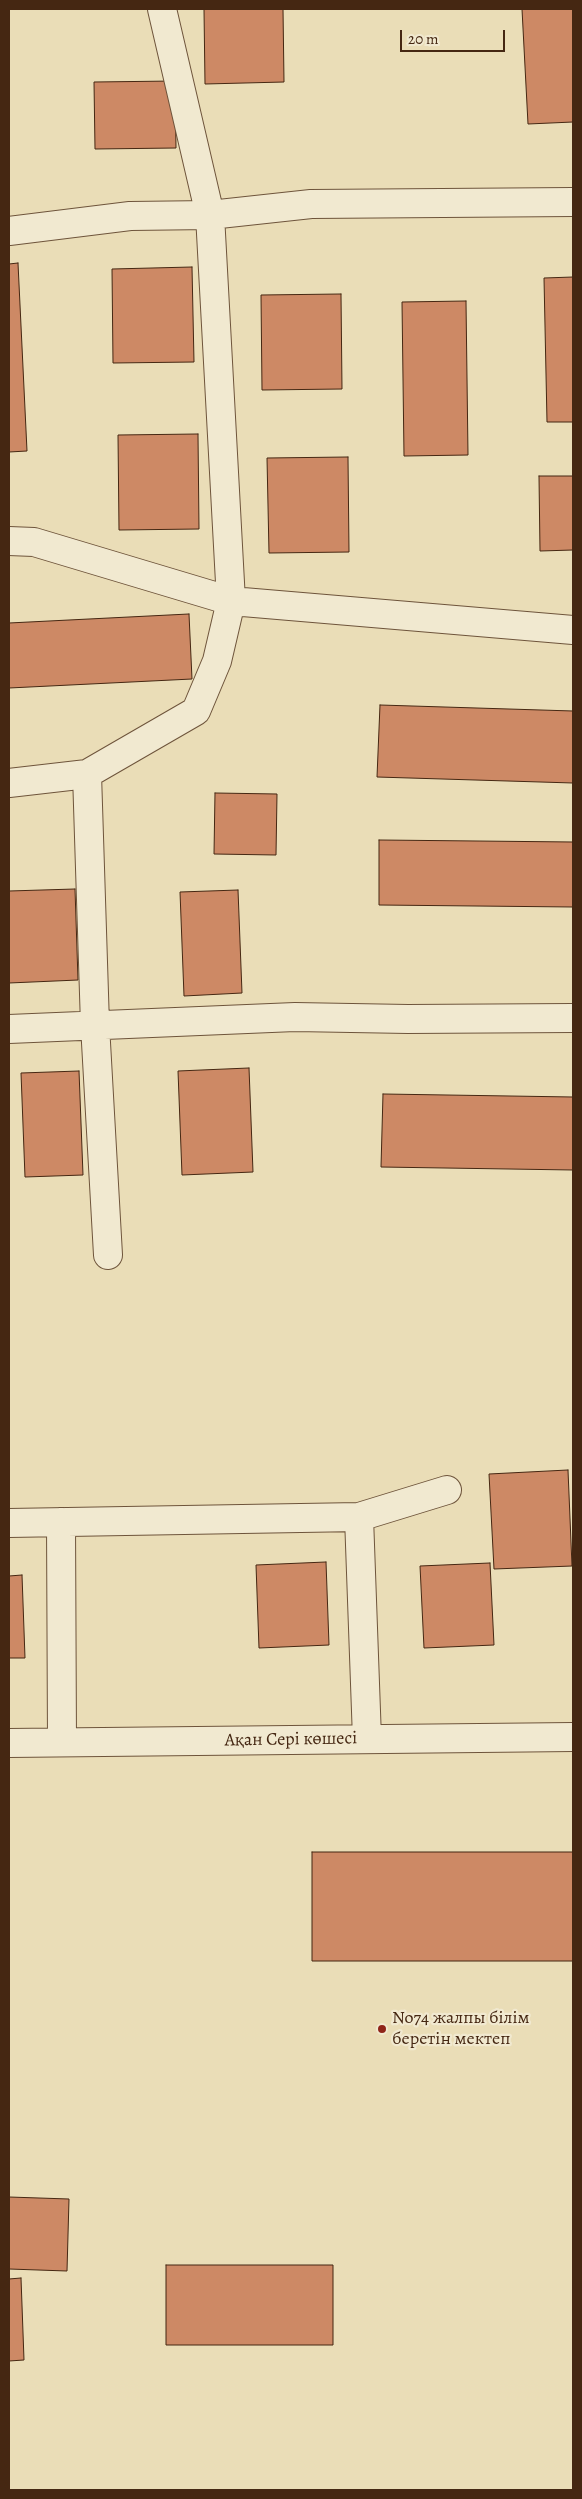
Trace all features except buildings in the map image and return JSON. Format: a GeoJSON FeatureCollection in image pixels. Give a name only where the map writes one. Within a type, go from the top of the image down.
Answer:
{"type":"FeatureCollection","features":[{"type":"Feature","properties":{"kind":"street"},"geometry":{"type":"LineString","coordinates":[[9,783],[87,774],[196,711],[217,661],[231,601],[210,216],[162,9]]}},
{"type":"Feature","properties":{"kind":"street"},"geometry":{"type":"LineString","coordinates":[[9,231],[130,216],[210,216],[311,204],[573,202]]}},
{"type":"Feature","properties":{"kind":"street"},"geometry":{"type":"LineString","coordinates":[[9,541],[34,542],[231,601],[573,630]]}},
{"type":"Feature","properties":{"kind":"street"},"geometry":{"type":"LineString","coordinates":[[87,774],[95,1025],[108,1255]]}},
{"type":"Feature","properties":{"kind":"street"},"geometry":{"type":"LineString","coordinates":[[9,1029],[295,1017],[408,1019],[573,1018]]}},
{"type":"Feature","properties":{"kind":"street"},"geometry":{"type":"LineString","coordinates":[[9,1523],[359,1517],[447,1490]]}},
{"type":"Feature","properties":{"kind":"street"},"geometry":{"type":"LineString","coordinates":[[359,1517],[367,1739]]}},
{"type":"Feature","properties":{"kind":"street"},"geometry":{"type":"LineString","coordinates":[[62,1522],[62,1742]]}},
{"type":"Feature","properties":{"kind":"street","name":"Ақан Сері көшесі"},"geometry":{"type":"LineString","coordinates":[[9,1743],[573,1737]]}},
{"type":"Feature","properties":{"kind":"place","name":"No74 жалпы білім беретін мектеп"},"geometry":{"type":"Point","coordinates":[382,2029]}}]}
